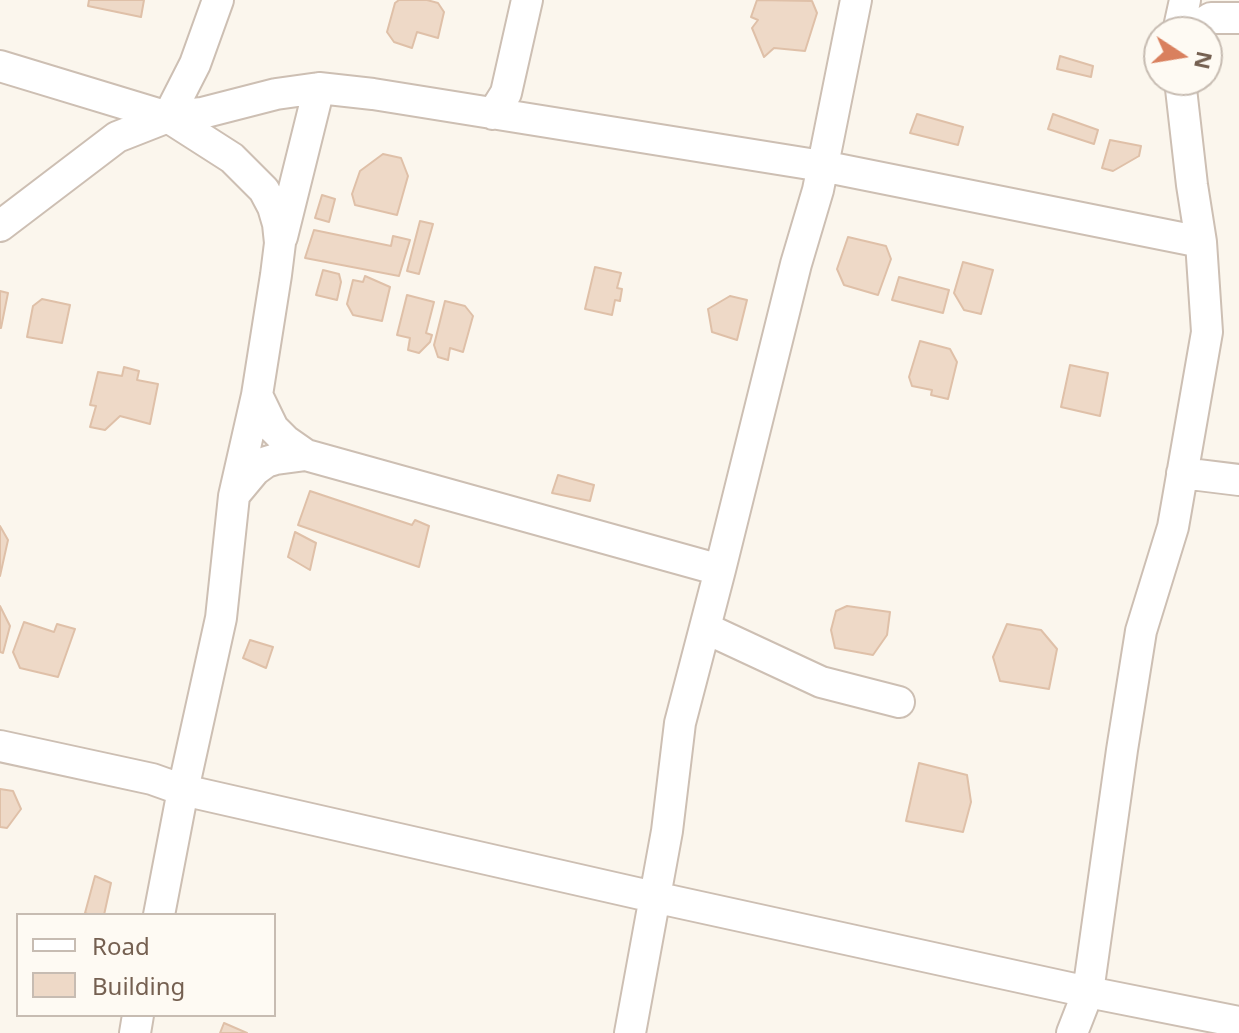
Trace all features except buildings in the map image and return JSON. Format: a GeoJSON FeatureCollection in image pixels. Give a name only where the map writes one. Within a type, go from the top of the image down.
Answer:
{"type":"FeatureCollection","features":[{"type":"Feature","properties":{"kind":"street"},"geometry":{"type":"LineString","coordinates":[[168,117],[195,64],[218,0]]}},
{"type":"Feature","properties":{"kind":"street"},"geometry":{"type":"LineString","coordinates":[[493,114],[506,93],[527,0]]}},
{"type":"Feature","properties":{"kind":"street"},"geometry":{"type":"LineString","coordinates":[[630,1033],[667,831],[680,723],[796,264],[818,190],[856,0]]}},
{"type":"Feature","properties":{"kind":"street"},"geometry":{"type":"LineString","coordinates":[[0,66],[168,117],[232,158],[264,190],[273,207],[280,243]]}},
{"type":"Feature","properties":{"kind":"street"},"geometry":{"type":"LineString","coordinates":[[159,913],[221,618],[234,496],[257,395],[280,243],[319,88]]}},
{"type":"Feature","properties":{"kind":"street"},"geometry":{"type":"LineString","coordinates":[[0,226],[117,137],[168,117],[202,113],[264,97],[319,88],[822,166],[1201,242]]}},
{"type":"Feature","properties":{"kind":"street"},"geometry":{"type":"LineString","coordinates":[[1072,1033],[1088,992],[1141,631],[1173,527],[1207,332],[1201,242],[1182,96]]}},
{"type":"Feature","properties":{"kind":"street"},"geometry":{"type":"LineString","coordinates":[[257,395],[273,428],[306,455],[720,570]]}},
{"type":"Feature","properties":{"kind":"street"},"geometry":{"type":"LineString","coordinates":[[234,496],[255,470],[266,462],[306,455]]}},
{"type":"Feature","properties":{"kind":"street"},"geometry":{"type":"LineString","coordinates":[[1182,473],[1239,480]]}},
{"type":"Feature","properties":{"kind":"street"},"geometry":{"type":"LineString","coordinates":[[705,628],[821,682],[899,702]]}},
{"type":"Feature","properties":{"kind":"street"},"geometry":{"type":"LineString","coordinates":[[0,746],[654,897],[1239,1022]]}}]}
